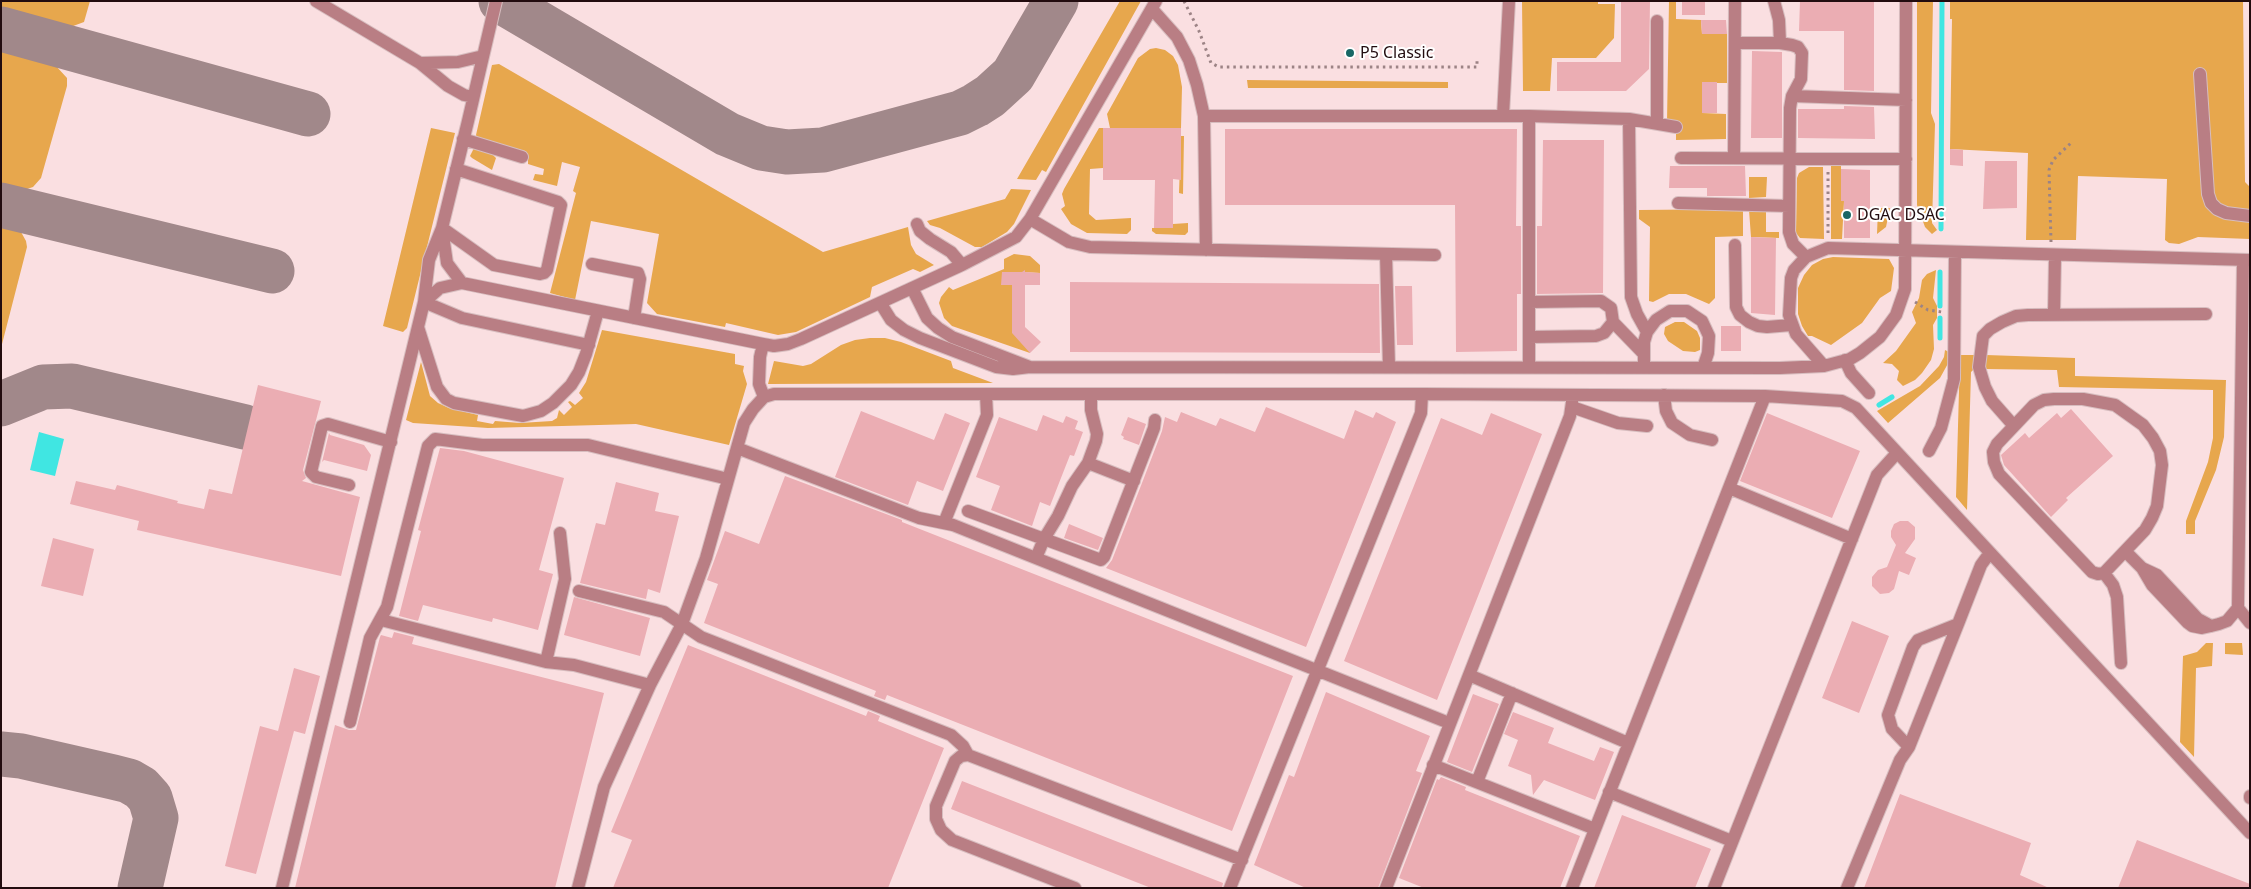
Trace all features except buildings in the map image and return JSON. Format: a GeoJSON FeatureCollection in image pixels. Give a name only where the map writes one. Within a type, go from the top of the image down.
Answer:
{"type":"FeatureCollection","features":[{"type":"Feature","properties":{"kind":"street"},"geometry":{"type":"LineString","coordinates":[[316,1],[420,63],[448,86],[473,97]]}},
{"type":"Feature","properties":{"kind":"street"},"geometry":{"type":"LineString","coordinates":[[282,888],[424,302],[429,260],[442,228],[496,1]]}},
{"type":"Feature","properties":{"kind":"street"},"geometry":{"type":"LineString","coordinates":[[1503,116],[1509,1]]}},
{"type":"Feature","properties":{"kind":"street"},"geometry":{"type":"LineString","coordinates":[[1734,158],[1735,1]]}},
{"type":"Feature","properties":{"kind":"street"},"geometry":{"type":"LineString","coordinates":[[1774,1],[1779,20],[1780,43]]}},
{"type":"Feature","properties":{"kind":"street"},"geometry":{"type":"LineString","coordinates":[[881,304],[891,320],[904,330],[920,338],[996,367],[1013,369],[1030,367],[1703,368],[1824,366],[1845,360],[1860,353],[1880,337],[1896,315],[1904,294],[1906,250],[1906,1]]}},
{"type":"Feature","properties":{"kind":"street"},"geometry":{"type":"LineString","coordinates":[[424,302],[440,288],[462,283],[763,344],[774,346],[788,344],[881,304],[1016,237],[1030,219],[1154,5],[1177,37],[1189,60],[1204,116],[1206,250]]}},
{"type":"Feature","properties":{"kind":"street"},"geometry":{"type":"LineString","coordinates":[[1657,21],[1657,124]]}},
{"type":"Feature","properties":{"kind":"street"},"geometry":{"type":"LineString","coordinates":[[1736,43],[1780,43],[1798,47],[1802,53],[1803,70],[1801,79],[1792,96],[1790,108],[1789,232],[1793,244],[1806,258]]}},
{"type":"Feature","properties":{"kind":"street"},"geometry":{"type":"LineString","coordinates":[[420,63],[458,62],[483,56]]}},
{"type":"Feature","properties":{"kind":"street"},"geometry":{"type":"LineString","coordinates":[[2200,74],[2208,194],[2211,203],[2217,210],[2226,213],[2250,216]]}},
{"type":"Feature","properties":{"kind":"street"},"geometry":{"type":"LineString","coordinates":[[1792,96],[1906,100]]}},
{"type":"Feature","properties":{"kind":"street"},"geometry":{"type":"LineString","coordinates":[[1204,116],[1528,116],[1630,119],[1676,127]]}},
{"type":"Feature","properties":{"kind":"street"},"geometry":{"type":"LineString","coordinates":[[1528,116],[1529,367]]}},
{"type":"Feature","properties":{"kind":"street"},"geometry":{"type":"LineString","coordinates":[[1630,119],[1632,297],[1637,314],[1648,332]]}},
{"type":"Feature","properties":{"kind":"street"},"geometry":{"type":"LineString","coordinates":[[463,139],[522,157]]}},
{"type":"Feature","properties":{"kind":"street"},"geometry":{"type":"LineString","coordinates":[[1681,158],[1906,159]]}},
{"type":"Feature","properties":{"kind":"street"},"geometry":{"type":"LineString","coordinates":[[442,228],[494,265],[540,274],[547,270],[561,206],[558,202],[456,169]]}},
{"type":"Feature","properties":{"kind":"street"},"geometry":{"type":"LineString","coordinates":[[1678,203],[1789,206]]}},
{"type":"Feature","properties":{"kind":"street"},"geometry":{"type":"LineString","coordinates":[[1030,219],[1062,238],[1090,247],[1435,255]]}},
{"type":"Feature","properties":{"kind":"street"},"geometry":{"type":"LineString","coordinates":[[917,224],[920,231],[952,252],[962,265]]}},
{"type":"Feature","properties":{"kind":"street"},"geometry":{"type":"LineString","coordinates":[[442,228],[446,263],[462,283]]}},
{"type":"Feature","properties":{"kind":"street"},"geometry":{"type":"LineString","coordinates":[[1735,245],[1736,307],[1740,315],[1749,322],[1767,328],[1791,324]]}},
{"type":"Feature","properties":{"kind":"street"},"geometry":{"type":"LineString","coordinates":[[1824,366],[1805,347],[1791,324],[1789,315],[1791,278],[1799,264],[1806,258],[1828,248],[2053,256],[2246,260],[2244,610],[2250,623]]}},
{"type":"Feature","properties":{"kind":"street"},"geometry":{"type":"LineString","coordinates":[[1929,451],[1942,428],[1954,379],[1955,252]]}},
{"type":"Feature","properties":{"kind":"street"},"geometry":{"type":"LineString","coordinates":[[1386,254],[1389,367]]}},
{"type":"Feature","properties":{"kind":"street"},"geometry":{"type":"LineString","coordinates":[[2053,256],[2054,315]]}},
{"type":"Feature","properties":{"kind":"street"},"geometry":{"type":"LineString","coordinates":[[592,264],[638,274],[640,279],[634,318]]}},
{"type":"Feature","properties":{"kind":"street"},"geometry":{"type":"LineString","coordinates":[[912,288],[927,318],[938,328],[952,337],[1030,367]]}},
{"type":"Feature","properties":{"kind":"street"},"geometry":{"type":"LineString","coordinates":[[1528,302],[1601,301],[1611,308],[1613,322],[1643,353]]}},
{"type":"Feature","properties":{"kind":"street"},"geometry":{"type":"LineString","coordinates":[[424,302],[462,318],[589,345]]}},
{"type":"Feature","properties":{"kind":"street"},"geometry":{"type":"LineString","coordinates":[[418,327],[437,387],[446,399],[454,403],[523,416],[541,411],[553,403],[571,385],[579,372],[589,345],[598,311]]}},
{"type":"Feature","properties":{"kind":"street"},"geometry":{"type":"LineString","coordinates":[[1644,367],[1643,353],[1648,332],[1656,320],[1670,311],[1688,311],[1702,321],[1709,336],[1708,353],[1703,368]]}},
{"type":"Feature","properties":{"kind":"street"},"geometry":{"type":"LineString","coordinates":[[2014,426],[1992,401],[1979,368],[1983,336],[1996,325],[2016,316],[2206,314]]}},
{"type":"Feature","properties":{"kind":"street"},"geometry":{"type":"LineString","coordinates":[[1529,336],[1596,336],[1604,333],[1613,322]]}},
{"type":"Feature","properties":{"kind":"street"},"geometry":{"type":"LineString","coordinates":[[763,344],[760,357],[759,384],[764,397]]}},
{"type":"Feature","properties":{"kind":"street"},"geometry":{"type":"LineString","coordinates":[[1845,360],[1851,372],[1869,393]]}},
{"type":"Feature","properties":{"kind":"street"},"geometry":{"type":"LineString","coordinates":[[578,888],[604,787],[650,685],[682,624],[706,558],[736,448],[748,416],[764,397],[774,394],[1422,394],[1572,401],[1664,396],[1765,396],[1842,401],[1856,408],[1896,454],[2250,833]]}},
{"type":"Feature","properties":{"kind":"street"},"geometry":{"type":"LineString","coordinates":[[944,523],[987,415],[986,394]]}},
{"type":"Feature","properties":{"kind":"street"},"geometry":{"type":"LineString","coordinates":[[1036,558],[1075,480],[1088,463],[1097,434],[1092,413],[1091,394]]}},
{"type":"Feature","properties":{"kind":"street"},"geometry":{"type":"LineString","coordinates":[[1230,888],[1421,414],[1422,394]]}},
{"type":"Feature","properties":{"kind":"street"},"geometry":{"type":"LineString","coordinates":[[1664,396],[1666,411],[1672,423],[1690,435],[1712,440]]}},
{"type":"Feature","properties":{"kind":"street"},"geometry":{"type":"LineString","coordinates":[[1572,888],[1765,396]]}},
{"type":"Feature","properties":{"kind":"street"},"geometry":{"type":"LineString","coordinates":[[2083,399],[2115,405],[2143,425],[2153,438],[2160,451],[2162,465],[2157,506],[2145,530],[2125,551],[2104,573],[2092,572],[1999,474],[1994,462],[1993,452],[1997,444],[2034,405],[2044,400],[2083,399]]}},
{"type":"Feature","properties":{"kind":"street"},"geometry":{"type":"LineString","coordinates":[[1572,401],[1618,423],[1648,426]]}},
{"type":"Feature","properties":{"kind":"street"},"geometry":{"type":"LineString","coordinates":[[1386,888],[1469,675],[1572,401]]}},
{"type":"Feature","properties":{"kind":"street"},"geometry":{"type":"LineString","coordinates":[[968,511],[1101,560],[1104,557],[1134,481],[1154,428],[1155,420]]}},
{"type":"Feature","properties":{"kind":"street"},"geometry":{"type":"LineString","coordinates":[[349,486],[316,477],[311,472],[322,426],[328,424],[391,442]]}},
{"type":"Feature","properties":{"kind":"street"},"geometry":{"type":"LineString","coordinates":[[350,722],[370,638],[381,620],[391,592],[428,446],[435,439],[482,445],[588,445],[728,479]]}},
{"type":"Feature","properties":{"kind":"street"},"geometry":{"type":"LineString","coordinates":[[736,448],[919,518],[944,523],[1036,558],[1449,724]]}},
{"type":"Feature","properties":{"kind":"street"},"geometry":{"type":"LineString","coordinates":[[1714,888],[1877,475],[1896,454]]}},
{"type":"Feature","properties":{"kind":"street"},"geometry":{"type":"LineString","coordinates":[[1088,463],[1134,481]]}},
{"type":"Feature","properties":{"kind":"street"},"geometry":{"type":"LineString","coordinates":[[1729,488],[1852,539]]}},
{"type":"Feature","properties":{"kind":"street"},"geometry":{"type":"LineString","coordinates":[[546,662],[565,578],[560,533]]}},
{"type":"Feature","properties":{"kind":"street"},"geometry":{"type":"LineString","coordinates":[[2125,551],[2142,568],[2157,575],[2198,619],[2211,626],[2227,620],[2244,610]]}},
{"type":"Feature","properties":{"kind":"street"},"geometry":{"type":"LineString","coordinates":[[1847,888],[1900,760],[1909,747],[1981,565],[1989,554]]}},
{"type":"Feature","properties":{"kind":"street"},"geometry":{"type":"LineString","coordinates":[[2104,573],[2117,597],[2121,663]]}},
{"type":"Feature","properties":{"kind":"street"},"geometry":{"type":"LineString","coordinates":[[579,591],[659,610],[674,617],[701,637],[951,735],[963,746],[968,755]]}},
{"type":"Feature","properties":{"kind":"street"},"geometry":{"type":"LineString","coordinates":[[381,620],[546,662],[574,665],[650,685]]}},
{"type":"Feature","properties":{"kind":"street"},"geometry":{"type":"LineString","coordinates":[[1909,747],[1892,730],[1888,714],[1913,647],[1918,640],[1958,624]]}},
{"type":"Feature","properties":{"kind":"street"},"geometry":{"type":"LineString","coordinates":[[1469,675],[1628,743]]}},
{"type":"Feature","properties":{"kind":"street"},"geometry":{"type":"LineString","coordinates":[[1477,782],[1512,693]]}},
{"type":"Feature","properties":{"kind":"street"},"geometry":{"type":"LineString","coordinates":[[1075,888],[952,840],[941,830],[936,819],[936,806],[955,760],[961,756],[968,755],[1242,860]]}},
{"type":"Feature","properties":{"kind":"street"},"geometry":{"type":"LineString","coordinates":[[1433,765],[1595,828]]}},
{"type":"Feature","properties":{"kind":"street"},"geometry":{"type":"LineString","coordinates":[[1609,792],[1732,841]]}},
{"type":"Feature","properties":{"kind":"path"},"geometry":{"type":"LineString","coordinates":[[1184,1],[1199,31],[1211,63],[1219,67],[1477,67],[1477,59]]}},
{"type":"Feature","properties":{"kind":"path"},"geometry":{"type":"LineString","coordinates":[[2053,256],[2049,170],[2054,160],[2071,143]]}},
{"type":"Feature","properties":{"kind":"path"},"geometry":{"type":"LineString","coordinates":[[1828,159],[1828,241]]}},
{"type":"Feature","properties":{"kind":"path"},"geometry":{"type":"LineString","coordinates":[[1904,294],[1928,310],[1955,312]]}},
{"type":"Feature","properties":{"kind":"shaded area"},"geometry":{"type":"Polygon","coordinates":[[[1,1],[90,1],[84,22],[65,29],[1,10],[1,1]]]}},
{"type":"Feature","properties":{"kind":"shaded area"},"geometry":{"type":"Polygon","coordinates":[[[1120,1],[1141,1],[1046,172],[1042,170],[1036,180],[1017,179],[1120,1]]]}},
{"type":"Feature","properties":{"kind":"shaded area"},"geometry":{"type":"Polygon","coordinates":[[[1522,1],[1598,1],[1598,4],[1615,4],[1614,38],[1596,58],[1552,58],[1550,91],[1523,91],[1522,1]]]}},
{"type":"Feature","properties":{"kind":"shaded area"},"geometry":{"type":"Polygon","coordinates":[[[1669,1],[1676,1],[1676,19],[1701,20],[1702,34],[1727,34],[1727,83],[1702,83],[1702,113],[1726,114],[1726,139],[1676,140],[1676,121],[1667,122],[1669,1]]]}},
{"type":"Feature","properties":{"kind":"shaded area"},"geometry":{"type":"Polygon","coordinates":[[[1917,1],[1933,1],[1931,113],[1935,124],[1932,223],[1937,230],[1932,234],[1925,227],[1917,205],[1917,1]]]}},
{"type":"Feature","properties":{"kind":"shaded area"},"geometry":{"type":"Polygon","coordinates":[[[1950,1],[2243,1],[2245,182],[2250,187],[2250,239],[2198,237],[2179,244],[2169,243],[2165,240],[2167,179],[2078,176],[2076,240],[2026,240],[2028,153],[1950,149],[1952,19],[1950,19],[1950,1]]]}},
{"type":"Feature","properties":{"kind":"shaded area"},"geometry":{"type":"Polygon","coordinates":[[[1150,49],[1165,50],[1173,56],[1178,65],[1182,87],[1181,128],[1110,128],[1107,114],[1138,58],[1150,49]]]}},
{"type":"Feature","properties":{"kind":"shaded area"},"geometry":{"type":"Polygon","coordinates":[[[1,50],[56,66],[67,78],[67,86],[41,178],[33,187],[27,189],[1,185],[1,50]]]}},
{"type":"Feature","properties":{"kind":"shaded area"},"geometry":{"type":"Polygon","coordinates":[[[499,64],[823,252],[908,227],[911,245],[916,254],[934,265],[920,272],[913,269],[872,287],[870,297],[796,332],[778,335],[726,323],[725,327],[657,314],[647,303],[659,234],[591,221],[575,300],[550,293],[576,193],[573,191],[580,167],[562,162],[557,186],[533,180],[535,174],[543,175],[544,169],[528,164],[528,155],[525,151],[477,138],[476,135],[492,65],[499,64]]]}},
{"type":"Feature","properties":{"kind":"shaded area"},"geometry":{"type":"Polygon","coordinates":[[[1247,80],[1448,82],[1448,88],[1248,88],[1247,80]]]}},
{"type":"Feature","properties":{"kind":"shaded area"},"geometry":{"type":"Polygon","coordinates":[[[431,128],[455,133],[407,328],[403,332],[383,326],[431,128]]]}},
{"type":"Feature","properties":{"kind":"shaded area"},"geometry":{"type":"Polygon","coordinates":[[[1099,128],[1103,128],[1103,168],[1090,169],[1089,214],[1096,220],[1131,218],[1131,230],[1127,234],[1087,233],[1071,224],[1061,209],[1065,206],[1062,194],[1064,189],[1099,128]]]}},
{"type":"Feature","properties":{"kind":"shaded area"},"geometry":{"type":"Polygon","coordinates":[[[1181,136],[1184,136],[1183,194],[1179,193],[1181,136]]]}},
{"type":"Feature","properties":{"kind":"shaded area"},"geometry":{"type":"Polygon","coordinates":[[[474,148],[496,158],[492,170],[470,156],[474,148]]]}},
{"type":"Feature","properties":{"kind":"shaded area"},"geometry":{"type":"Polygon","coordinates":[[[1831,166],[1841,166],[1841,201],[1844,201],[1842,239],[1831,239],[1831,166]]]}},
{"type":"Feature","properties":{"kind":"shaded area"},"geometry":{"type":"Polygon","coordinates":[[[1809,167],[1823,167],[1824,239],[1800,238],[1796,233],[1797,178],[1799,173],[1809,167]]]}},
{"type":"Feature","properties":{"kind":"shaded area"},"geometry":{"type":"Polygon","coordinates":[[[1749,177],[1767,177],[1766,197],[1749,198],[1749,177]]]}},
{"type":"Feature","properties":{"kind":"shaded area"},"geometry":{"type":"Polygon","coordinates":[[[1011,189],[1031,190],[1014,224],[1007,232],[982,247],[975,247],[940,228],[930,225],[927,221],[1005,199],[1011,189]]]}},
{"type":"Feature","properties":{"kind":"shaded area"},"geometry":{"type":"Polygon","coordinates":[[[1878,208],[1890,208],[1886,227],[1877,234],[1878,208]]]}},
{"type":"Feature","properties":{"kind":"shaded area"},"geometry":{"type":"Polygon","coordinates":[[[1743,209],[1743,236],[1715,237],[1715,298],[1709,304],[1686,294],[1669,294],[1653,302],[1649,301],[1650,227],[1639,219],[1639,210],[1743,209]]]}},
{"type":"Feature","properties":{"kind":"shaded area"},"geometry":{"type":"Polygon","coordinates":[[[1749,210],[1766,210],[1766,232],[1779,232],[1779,238],[1751,237],[1749,210]]]}},
{"type":"Feature","properties":{"kind":"shaded area"},"geometry":{"type":"Polygon","coordinates":[[[1188,223],[1188,232],[1185,235],[1156,234],[1152,231],[1152,228],[1173,228],[1173,224],[1188,223]]]}},
{"type":"Feature","properties":{"kind":"shaded area"},"geometry":{"type":"Polygon","coordinates":[[[1,224],[16,228],[21,232],[27,247],[1,348],[1,224]]]}},
{"type":"Feature","properties":{"kind":"shaded area"},"geometry":{"type":"Polygon","coordinates":[[[1014,254],[1030,256],[1040,265],[1040,273],[1022,272],[1012,282],[1030,353],[952,326],[944,318],[939,303],[949,287],[953,290],[1004,269],[1004,259],[1014,254]]]}},
{"type":"Feature","properties":{"kind":"shaded area"},"geometry":{"type":"Polygon","coordinates":[[[1833,257],[1889,259],[1894,268],[1891,291],[1880,298],[1862,323],[1831,345],[1808,336],[1802,326],[1798,314],[1798,288],[1804,275],[1812,265],[1823,259],[1833,257]]]}},
{"type":"Feature","properties":{"kind":"shaded area"},"geometry":{"type":"Polygon","coordinates":[[[1936,270],[1933,298],[1937,306],[1937,318],[1933,325],[1934,349],[1931,360],[1915,380],[1903,386],[1897,380],[1899,371],[1892,364],[1883,363],[1896,351],[1916,323],[1912,312],[1919,298],[1922,280],[1927,274],[1936,270]]]}},
{"type":"Feature","properties":{"kind":"shaded area"},"geometry":{"type":"Polygon","coordinates":[[[1675,322],[1684,322],[1697,331],[1700,338],[1700,350],[1695,352],[1683,351],[1668,341],[1664,334],[1665,327],[1675,322]]]}},
{"type":"Feature","properties":{"kind":"shaded area"},"geometry":{"type":"Polygon","coordinates":[[[602,330],[735,354],[735,364],[744,366],[743,371],[747,384],[729,445],[636,424],[488,428],[413,423],[406,420],[421,362],[430,396],[438,403],[449,408],[478,415],[477,421],[493,424],[495,421],[520,423],[552,421],[557,418],[559,410],[564,415],[572,407],[568,402],[570,401],[575,405],[583,398],[579,393],[586,382],[602,330]]]}},
{"type":"Feature","properties":{"kind":"shaded area"},"geometry":{"type":"Polygon","coordinates":[[[885,338],[901,342],[951,361],[953,368],[993,383],[768,384],[774,361],[803,366],[811,364],[841,345],[855,340],[885,338]]]}},
{"type":"Feature","properties":{"kind":"shaded area"},"geometry":{"type":"Polygon","coordinates":[[[1945,350],[1949,352],[1951,358],[1940,378],[1888,423],[1877,411],[1920,386],[1939,366],[1944,357],[1945,350]]]}},
{"type":"Feature","properties":{"kind":"shaded area"},"geometry":{"type":"Polygon","coordinates":[[[1960,355],[1975,355],[1974,369],[1971,372],[1967,510],[1956,497],[1960,355]]]}},
{"type":"Feature","properties":{"kind":"shaded area"},"geometry":{"type":"Polygon","coordinates":[[[1986,355],[2075,358],[2075,376],[2226,380],[2224,437],[2216,470],[2195,521],[2195,534],[2186,534],[2186,521],[2208,462],[2213,438],[2213,390],[2059,387],[2057,370],[1985,369],[1986,355]]]}},
{"type":"Feature","properties":{"kind":"shaded area"},"geometry":{"type":"Polygon","coordinates":[[[2206,643],[2213,643],[2212,666],[2196,668],[2194,757],[2180,742],[2183,656],[2197,652],[2206,643]]]}},
{"type":"Feature","properties":{"kind":"shaded area"},"geometry":{"type":"Polygon","coordinates":[[[2225,643],[2242,643],[2243,655],[2225,654],[2225,643]]]}},
{"type":"Feature","properties":{"kind":"water"},"geometry":{"type":"Polygon","coordinates":[[[39,432],[64,439],[55,476],[30,470],[39,432]]]}},
{"type":"Feature","properties":{"kind":"waterway"},"geometry":{"type":"LineString","coordinates":[[1941,229],[1942,1]]}},
{"type":"Feature","properties":{"kind":"waterway"},"geometry":{"type":"LineString","coordinates":[[1940,272],[1940,306]]}},
{"type":"Feature","properties":{"kind":"waterway"},"geometry":{"type":"LineString","coordinates":[[1940,318],[1940,338]]}},
{"type":"Feature","properties":{"kind":"waterway"},"geometry":{"type":"LineString","coordinates":[[1879,405],[1892,397]]}},
{"type":"Feature","properties":{"kind":"taxiway"},"geometry":{"type":"LineString","coordinates":[[501,1],[727,134],[761,148],[787,152],[823,150],[960,113],[976,105],[990,96],[1013,75],[1056,1]]}},
{"type":"Feature","properties":{"kind":"taxiway"},"geometry":{"type":"LineString","coordinates":[[1,29],[308,114]]}},
{"type":"Feature","properties":{"kind":"taxiway"},"geometry":{"type":"LineString","coordinates":[[1,205],[272,271]]}},
{"type":"Feature","properties":{"kind":"taxiway"},"geometry":{"type":"LineString","coordinates":[[1,404],[43,387],[72,386],[245,427]]}},
{"type":"Feature","properties":{"kind":"taxiway"},"geometry":{"type":"LineString","coordinates":[[1,754],[21,756],[113,777],[129,781],[141,788],[150,798],[156,818],[140,888]]}},
{"type":"Feature","properties":{"kind":"place","name":"P5 Classic"},"geometry":{"type":"Point","coordinates":[1350,53]}},
{"type":"Feature","properties":{"kind":"place","name":"DGAC DSAC"},"geometry":{"type":"Point","coordinates":[1847,215]}}]}
